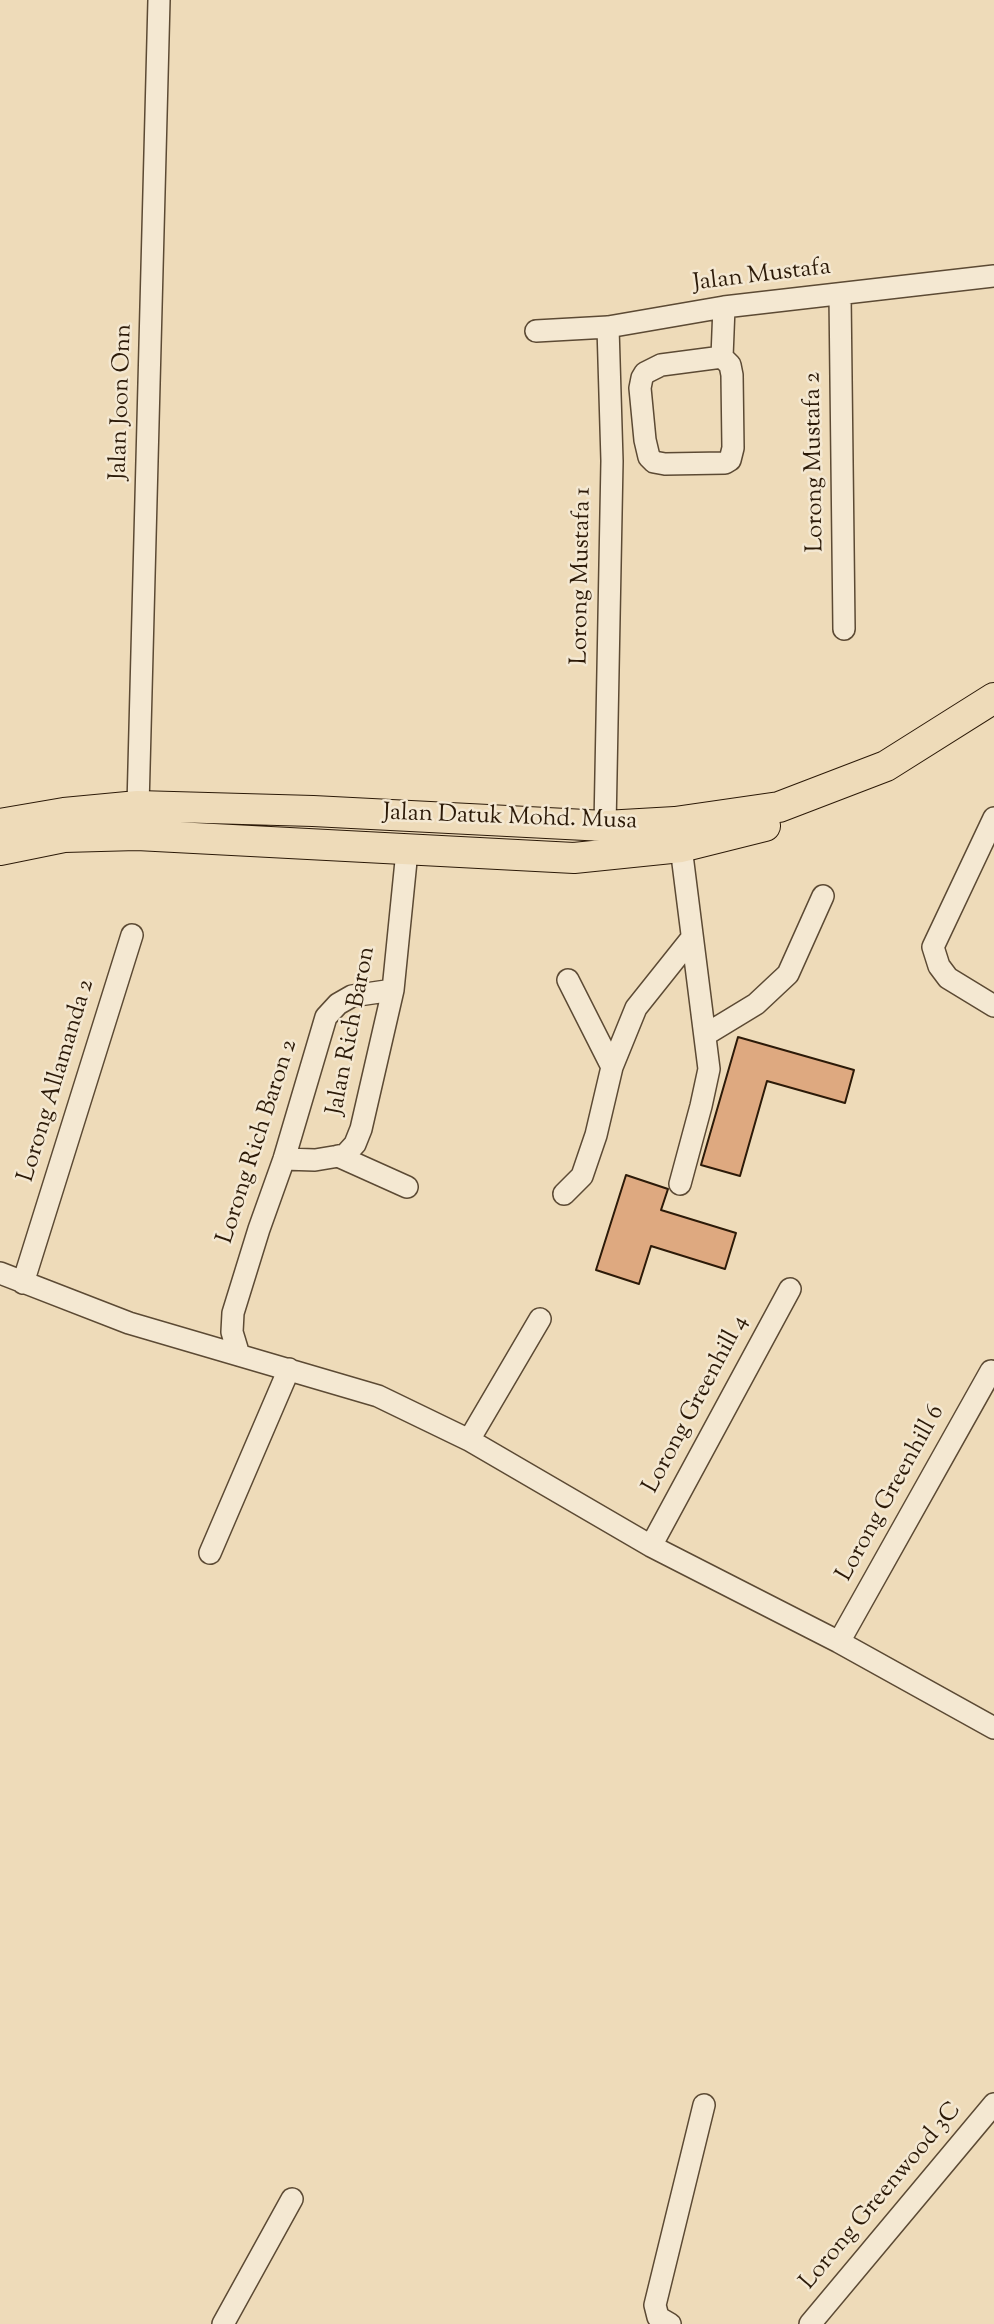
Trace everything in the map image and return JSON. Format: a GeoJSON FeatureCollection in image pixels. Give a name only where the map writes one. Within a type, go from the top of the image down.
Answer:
{"type":"FeatureCollection","features":[{"type":"Feature","properties":{"kind":"highway","name":"Jalan Datuk Mohd. Musa"},"geometry":{"type":"LineString","coordinates":[[0,824],[64,813],[138,806],[313,811],[606,826],[675,822],[779,807],[886,766],[994,698]]}},
{"type":"Feature","properties":{"kind":"highway","name":"Jalan Datuk Mohd. Musa"},"geometry":{"type":"LineString","coordinates":[[0,850],[64,837],[136,835],[573,858],[681,846],[783,822],[901,780],[994,720]]}},
{"type":"Feature","properties":{"kind":"highway"},"geometry":{"type":"LineString","coordinates":[[381,816],[402,832],[407,851]]}},
{"type":"Feature","properties":{"kind":"street","name":"Jalan Joon Onn"},"geometry":{"type":"LineString","coordinates":[[138,806],[159,0]]}},
{"type":"Feature","properties":{"kind":"street","name":"Jalan Mustafa"},"geometry":{"type":"LineString","coordinates":[[536,331],[608,327],[724,307],[994,276]]}},
{"type":"Feature","properties":{"kind":"street","name":"Lorong Mustafa 2"},"geometry":{"type":"LineString","coordinates":[[840,294],[844,629]]}},
{"type":"Feature","properties":{"kind":"street"},"geometry":{"type":"LineString","coordinates":[[722,357],[661,365],[645,373],[640,388],[645,440],[649,457],[654,462],[725,463],[730,460],[733,448],[732,375],[730,365],[722,357],[724,307]]}},
{"type":"Feature","properties":{"kind":"street","name":"Lorong Mustafa 1"},"geometry":{"type":"LineString","coordinates":[[606,826],[612,461],[608,327]]}},
{"type":"Feature","properties":{"kind":"street"},"geometry":{"type":"LineString","coordinates":[[612,461],[645,440]]}},
{"type":"Feature","properties":{"kind":"street"},"geometry":{"type":"LineString","coordinates":[[994,818],[933,947],[939,967],[948,978],[994,1006]]}},
{"type":"Feature","properties":{"kind":"street"},"geometry":{"type":"LineString","coordinates":[[680,1184],[709,1069],[681,846]]}},
{"type":"Feature","properties":{"kind":"street","name":"Jalan Rich Baron"},"geometry":{"type":"LineString","coordinates":[[338,1156],[345,1155],[355,1144],[361,1129],[393,990],[407,851]]}},
{"type":"Feature","properties":{"kind":"street"},"geometry":{"type":"LineString","coordinates":[[705,1035],[756,1004],[788,974],[823,896]]}},
{"type":"Feature","properties":{"kind":"street","name":"Lorong Allamanda 2"},"geometry":{"type":"LineString","coordinates":[[23,1283],[132,935]]}},
{"type":"Feature","properties":{"kind":"street"},"geometry":{"type":"LineString","coordinates":[[565,1194],[582,1176],[596,1135],[612,1067],[636,1008],[691,939]]}},
{"type":"Feature","properties":{"kind":"street"},"geometry":{"type":"LineString","coordinates":[[568,980],[612,1067]]}},
{"type":"Feature","properties":{"kind":"street","name":"Lorong Rich Baron 2"},"geometry":{"type":"LineString","coordinates":[[239,1355],[232,1332],[233,1313],[284,1159],[326,1017],[338,1004],[352,996],[393,990]]}},
{"type":"Feature","properties":{"kind":"street"},"geometry":{"type":"LineString","coordinates":[[284,1159],[314,1160],[338,1156],[407,1188]]}},
{"type":"Feature","properties":{"kind":"street"},"geometry":{"type":"LineString","coordinates":[[0,1273],[129,1323],[378,1396],[469,1440],[651,1546],[839,1643],[994,1728]]}},
{"type":"Feature","properties":{"kind":"street","name":"Lorong Greenhill 4"},"geometry":{"type":"LineString","coordinates":[[651,1546],[790,1289]]}},
{"type":"Feature","properties":{"kind":"street"},"geometry":{"type":"LineString","coordinates":[[469,1440],[540,1319]]}},
{"type":"Feature","properties":{"kind":"street"},"geometry":{"type":"LineString","coordinates":[[211,1553],[289,1369]]}},
{"type":"Feature","properties":{"kind":"street","name":"Lorong Greenhill 6"},"geometry":{"type":"LineString","coordinates":[[839,1643],[991,1371]]}},
{"type":"Feature","properties":{"kind":"street","name":"Lorong Greenwood 3C"},"geometry":{"type":"LineString","coordinates":[[810,2324],[994,2104]]}},
{"type":"Feature","properties":{"kind":"street"},"geometry":{"type":"LineString","coordinates":[[670,2324],[659,2317],[655,2305],[704,2105]]}},
{"type":"Feature","properties":{"kind":"street"},"geometry":{"type":"LineString","coordinates":[[222,2324],[292,2199]]}},
{"type":"Feature","properties":{"kind":"building"},"geometry":{"type":"Polygon","coordinates":[[[738,1037],[854,1070],[845,1103],[767,1081],[740,1176],[701,1165],[738,1037]]]}},
{"type":"Feature","properties":{"kind":"building"},"geometry":{"type":"Polygon","coordinates":[[[626,1175],[668,1189],[661,1210],[736,1233],[725,1269],[651,1246],[639,1284],[596,1270],[626,1175]]]}}]}
